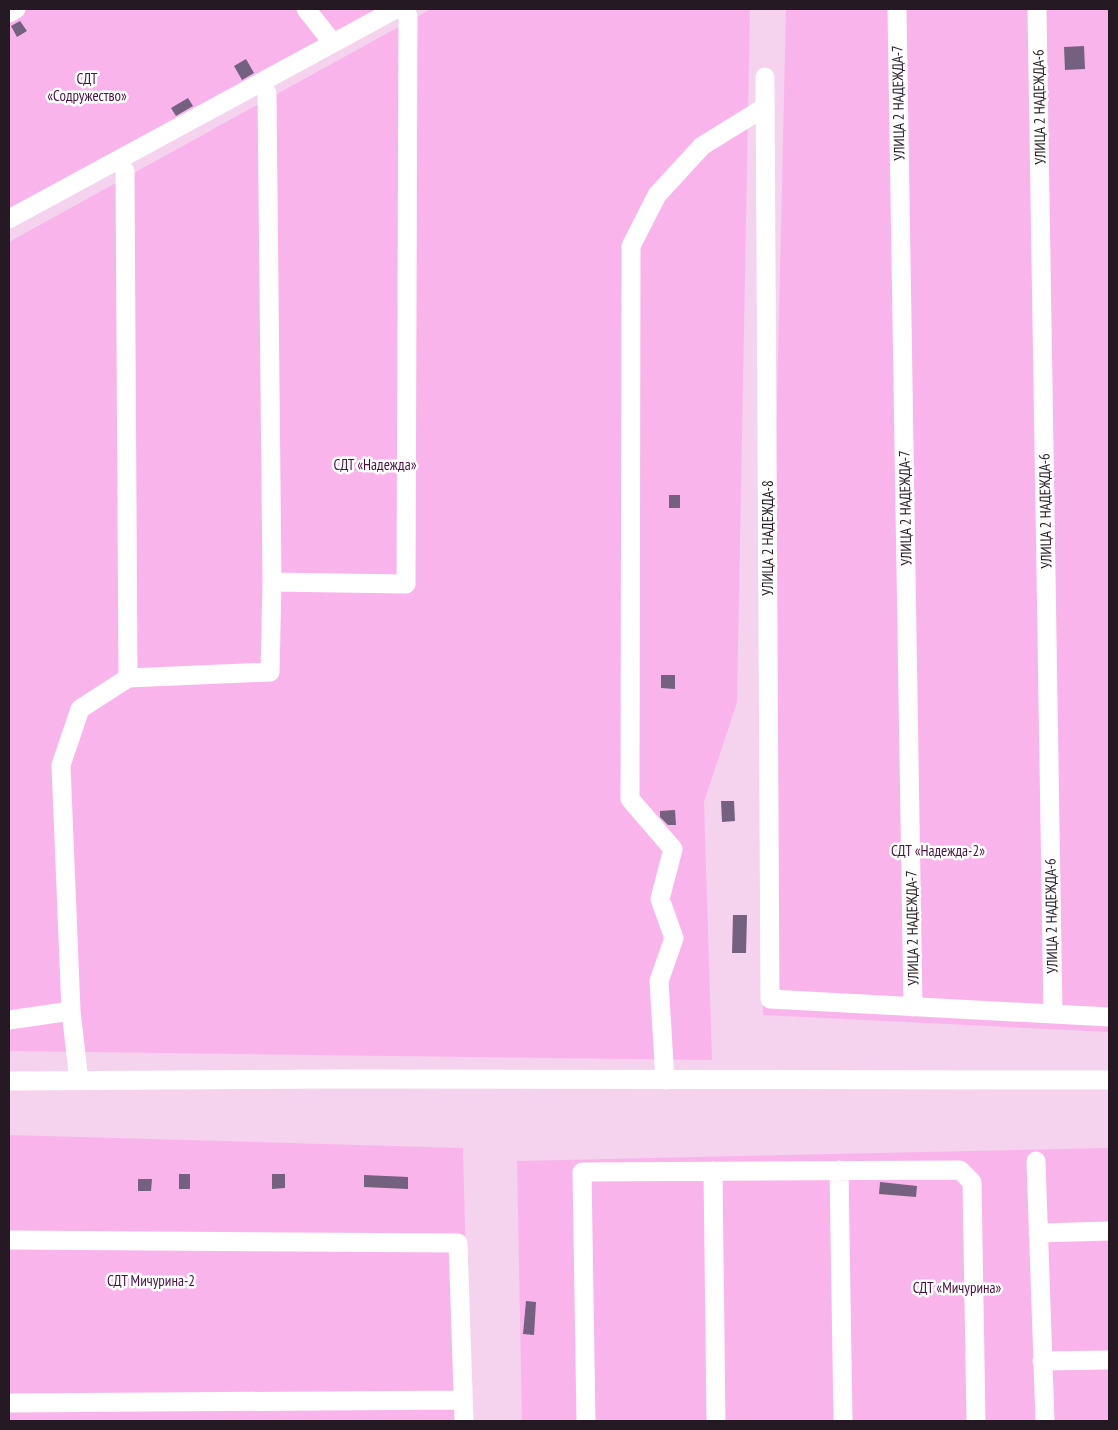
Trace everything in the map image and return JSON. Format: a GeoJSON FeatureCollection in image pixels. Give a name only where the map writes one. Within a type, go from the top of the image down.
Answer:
{"type":"FeatureCollection","features":[{"type":"Feature","properties":{"kind":"street"},"geometry":{"type":"LineString","coordinates":[[9,13],[16,9]]}},
{"type":"Feature","properties":{"kind":"street"},"geometry":{"type":"LineString","coordinates":[[306,9],[333,43]]}},
{"type":"Feature","properties":{"kind":"street","name":"УЛИЦА 2 НАДЕЖДА-7"},"geometry":{"type":"LineString","coordinates":[[897,9],[913,1007]]}},
{"type":"Feature","properties":{"kind":"street","name":"УЛИЦА 2 НАДЕЖДА-6"},"geometry":{"type":"LineString","coordinates":[[1037,9],[1053,1014]]}},
{"type":"Feature","properties":{"kind":"street"},"geometry":{"type":"LineString","coordinates":[[9,219],[333,43],[402,12],[406,584],[272,582]]}},
{"type":"Feature","properties":{"kind":"street","name":"УЛИЦА 2 НАДЕЖДА-8"},"geometry":{"type":"LineString","coordinates":[[765,77],[770,999],[913,1007]]}},
{"type":"Feature","properties":{"kind":"street"},"geometry":{"type":"LineString","coordinates":[[79,1081],[71,1011],[62,765],[80,709],[128,678],[270,672],[272,582],[267,93]]}},
{"type":"Feature","properties":{"kind":"street"},"geometry":{"type":"LineString","coordinates":[[665,1080],[659,981],[674,938],[660,899],[673,849],[630,799],[631,246],[658,195],[702,146],[765,107]]}},
{"type":"Feature","properties":{"kind":"street"},"geometry":{"type":"LineString","coordinates":[[125,171],[128,678]]}},
{"type":"Feature","properties":{"kind":"street"},"geometry":{"type":"LineString","coordinates":[[913,1007],[1109,1017]]}},
{"type":"Feature","properties":{"kind":"street"},"geometry":{"type":"LineString","coordinates":[[9,1020],[71,1011]]}},
{"type":"Feature","properties":{"kind":"street"},"geometry":{"type":"LineString","coordinates":[[9,1081],[1109,1080]]}},
{"type":"Feature","properties":{"kind":"street"},"geometry":{"type":"LineString","coordinates":[[1036,1160],[1045,1421]]}},
{"type":"Feature","properties":{"kind":"street"},"geometry":{"type":"LineString","coordinates":[[839,1170],[843,1421]]}},
{"type":"Feature","properties":{"kind":"street"},"geometry":{"type":"LineString","coordinates":[[586,1421],[582,1172],[839,1170],[960,1170],[972,1182],[976,1421]]}},
{"type":"Feature","properties":{"kind":"street"},"geometry":{"type":"LineString","coordinates":[[713,1171],[716,1421]]}},
{"type":"Feature","properties":{"kind":"street"},"geometry":{"type":"LineString","coordinates":[[1038,1233],[1109,1232]]}},
{"type":"Feature","properties":{"kind":"street"},"geometry":{"type":"LineString","coordinates":[[9,1240],[458,1243],[464,1421]]}},
{"type":"Feature","properties":{"kind":"street"},"geometry":{"type":"LineString","coordinates":[[1042,1362],[1109,1360]]}},
{"type":"Feature","properties":{"kind":"street"},"geometry":{"type":"LineString","coordinates":[[9,1403],[463,1400]]}},
{"type":"Feature","properties":{"kind":"green space","name":"СДТ «Содружество»"},"geometry":{"type":"Polygon","coordinates":[[[9,9],[383,9],[9,218],[9,9]]]}},
{"type":"Feature","properties":{"kind":"green space","name":"СДТ «Надежда»"},"geometry":{"type":"Polygon","coordinates":[[[431,9],[750,9],[737,702],[704,802],[712,1060],[9,1051],[9,242],[431,9]]]}},
{"type":"Feature","properties":{"kind":"green space","name":"СДТ «Надежда-2»"},"geometry":{"type":"Polygon","coordinates":[[[786,9],[1109,9],[1109,1032],[763,1015],[786,9]]]}},
{"type":"Feature","properties":{"kind":"green space","name":"СДТ Мичурина-2"},"geometry":{"type":"Polygon","coordinates":[[[9,1135],[463,1148],[470,1421],[9,1421],[9,1135]]]}},
{"type":"Feature","properties":{"kind":"green space","name":"СДТ «Мичурина»"},"geometry":{"type":"Polygon","coordinates":[[[1109,1148],[1109,1421],[522,1421],[517,1161],[1109,1148]]]}},
{"type":"Feature","properties":{"kind":"building"},"geometry":{"type":"Polygon","coordinates":[[[20,21],[27,31],[17,37],[11,26],[20,21]]]}},
{"type":"Feature","properties":{"kind":"building"},"geometry":{"type":"Polygon","coordinates":[[[1084,46],[1085,69],[1065,70],[1064,47],[1084,46]]]}},
{"type":"Feature","properties":{"kind":"building"},"geometry":{"type":"Polygon","coordinates":[[[246,59],[254,73],[242,80],[234,66],[246,59]]]}},
{"type":"Feature","properties":{"kind":"building"},"geometry":{"type":"Polygon","coordinates":[[[188,98],[193,106],[176,116],[171,108],[188,98]]]}},
{"type":"Feature","properties":{"kind":"building"},"geometry":{"type":"Polygon","coordinates":[[[669,495],[680,495],[680,508],[669,508],[669,495]]]}},
{"type":"Feature","properties":{"kind":"building"},"geometry":{"type":"Polygon","coordinates":[[[661,675],[675,675],[675,689],[661,688],[661,675]]]}},
{"type":"Feature","properties":{"kind":"building"},"geometry":{"type":"Polygon","coordinates":[[[721,801],[734,801],[735,821],[722,822],[721,801]]]}},
{"type":"Feature","properties":{"kind":"building"},"geometry":{"type":"Polygon","coordinates":[[[675,810],[676,825],[668,825],[660,817],[660,811],[675,810]]]}},
{"type":"Feature","properties":{"kind":"building"},"geometry":{"type":"Polygon","coordinates":[[[733,915],[747,915],[746,953],[732,953],[733,915]]]}},
{"type":"Feature","properties":{"kind":"building"},"geometry":{"type":"Polygon","coordinates":[[[179,1174],[190,1174],[190,1189],[179,1189],[179,1174]]]}},
{"type":"Feature","properties":{"kind":"building"},"geometry":{"type":"Polygon","coordinates":[[[272,1174],[285,1174],[285,1188],[272,1189],[272,1174]]]}},
{"type":"Feature","properties":{"kind":"building"},"geometry":{"type":"Polygon","coordinates":[[[364,1175],[408,1177],[408,1189],[364,1187],[364,1175]]]}},
{"type":"Feature","properties":{"kind":"building"},"geometry":{"type":"Polygon","coordinates":[[[138,1179],[152,1179],[151,1191],[138,1191],[138,1179]]]}},
{"type":"Feature","properties":{"kind":"building"},"geometry":{"type":"Polygon","coordinates":[[[880,1182],[917,1186],[916,1197],[879,1194],[880,1182]]]}},
{"type":"Feature","properties":{"kind":"building"},"geometry":{"type":"Polygon","coordinates":[[[526,1301],[536,1302],[534,1335],[523,1334],[526,1301]]]}}]}
